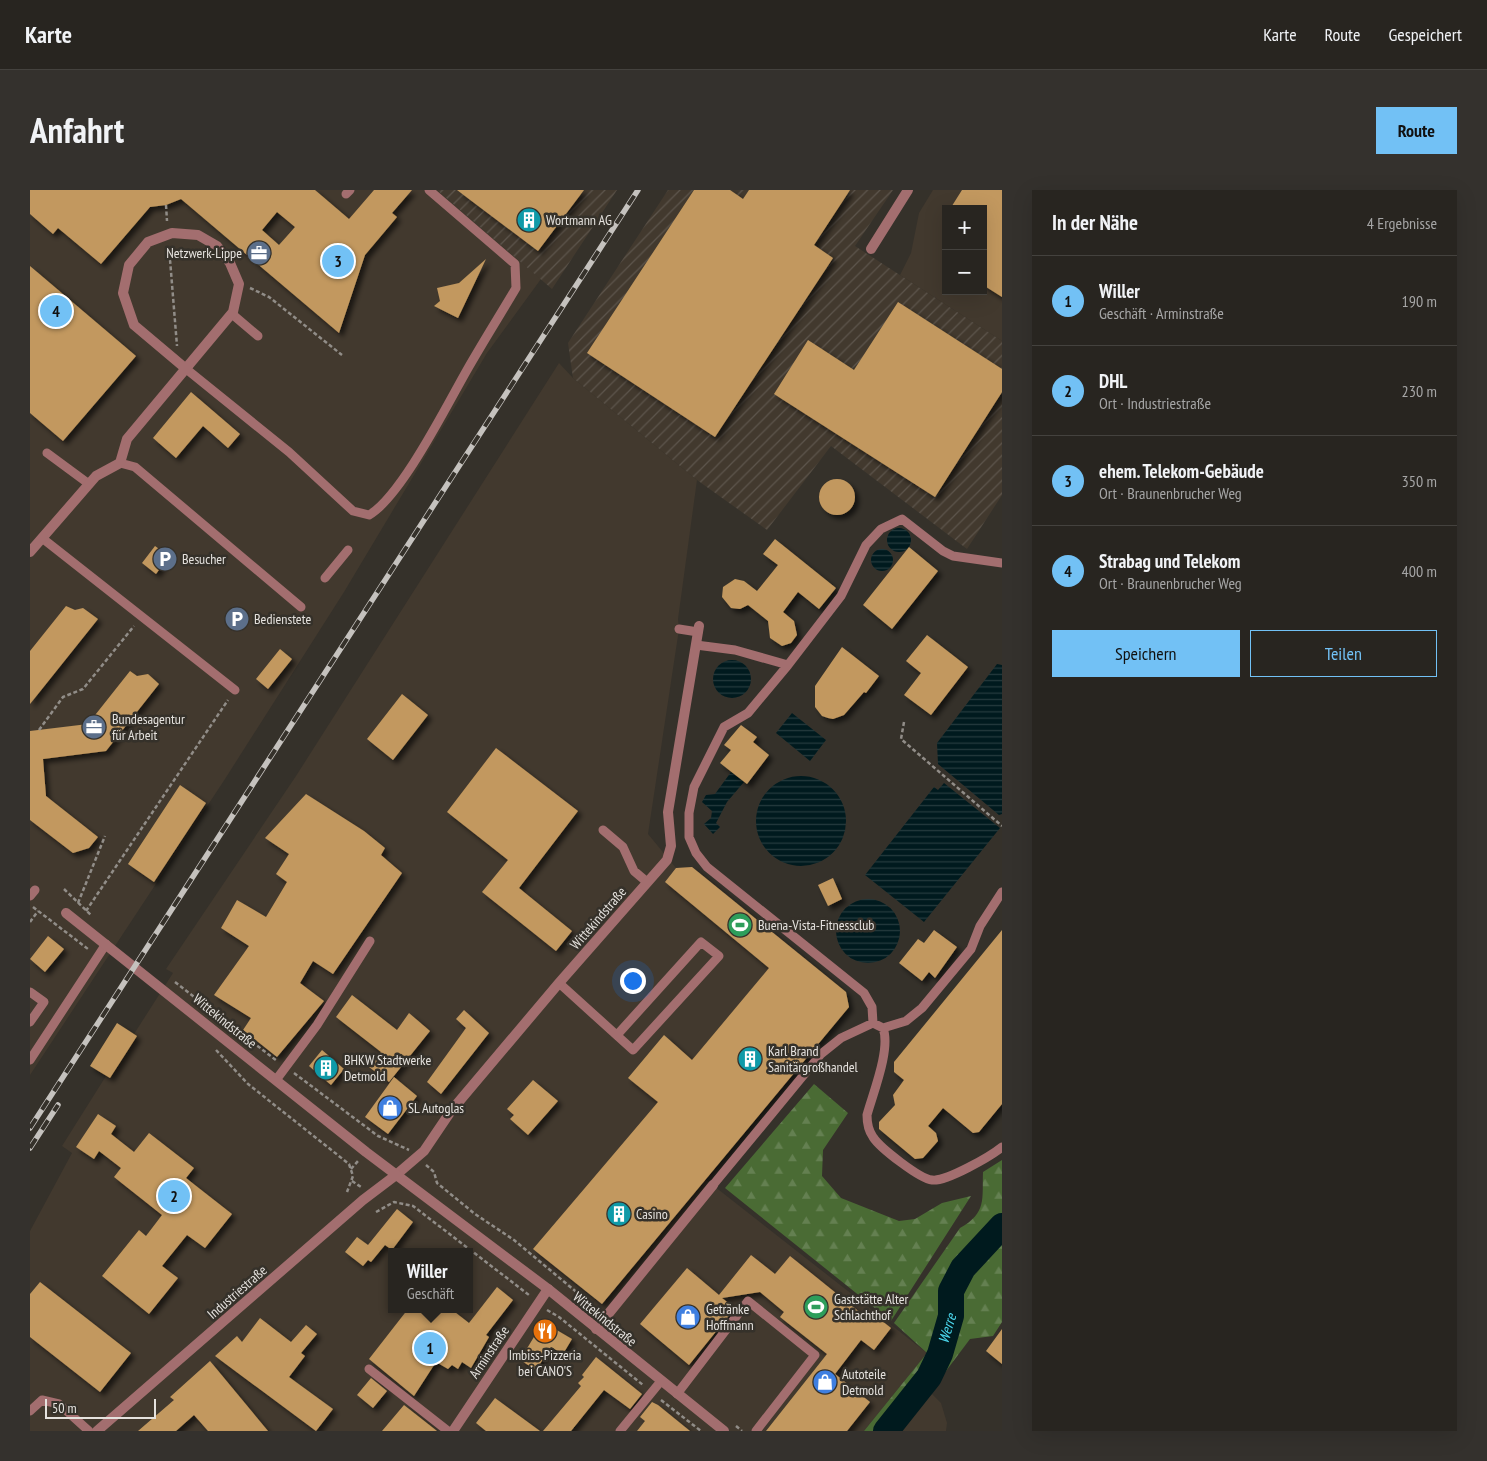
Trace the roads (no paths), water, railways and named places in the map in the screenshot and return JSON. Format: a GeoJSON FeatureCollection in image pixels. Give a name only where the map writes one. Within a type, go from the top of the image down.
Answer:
{"type":"FeatureCollection","features":[{"type":"Feature","properties":{"kind":"street"},"geometry":{"type":"LineString","coordinates":[[871,249],[908,190]]}},
{"type":"Feature","properties":{"kind":"street"},"geometry":{"type":"LineString","coordinates":[[30,552],[96,476],[120,463],[127,439],[232,314],[239,284],[230,263],[217,246],[198,235],[168,234],[148,242],[129,265],[123,293],[134,325],[185,368]]}},
{"type":"Feature","properties":{"kind":"street","name":"Wittekindstraße"},"geometry":{"type":"LineString","coordinates":[[396,1175],[424,1151],[451,1111],[559,983],[667,860],[671,846],[668,812],[698,629]]}},
{"type":"Feature","properties":{"kind":"street","name":"Wittekindstraße"},"geometry":{"type":"LineString","coordinates":[[66,913],[396,1175],[548,1289],[724,1431]]}},
{"type":"Feature","properties":{"kind":"street","name":"Industriestraße"},"geometry":{"type":"LineString","coordinates":[[97,1431],[363,1200],[396,1175]]}},
{"type":"Feature","properties":{"kind":"street"},"geometry":{"type":"LineString","coordinates":[[596,1329],[713,1186]]}},
{"type":"Feature","properties":{"kind":"street","name":"Arminstraße"},"geometry":{"type":"LineString","coordinates":[[453,1431],[548,1289]]}},
{"type":"Feature","properties":{"kind":"lane"},"geometry":{"type":"LineString","coordinates":[[185,368],[289,452],[353,511],[369,515],[377,510],[392,494],[411,466],[516,288],[516,264],[429,190]]}},
{"type":"Feature","properties":{"kind":"lane"},"geometry":{"type":"LineString","coordinates":[[232,314],[258,336]]}},
{"type":"Feature","properties":{"kind":"lane"},"geometry":{"type":"LineString","coordinates":[[47,453],[89,484]]}},
{"type":"Feature","properties":{"kind":"lane"},"geometry":{"type":"LineString","coordinates":[[120,463],[135,467],[301,607]]}},
{"type":"Feature","properties":{"kind":"lane"},"geometry":{"type":"LineString","coordinates":[[873,1023],[872,1007],[864,993],[707,867],[696,853],[689,837],[689,813],[694,786],[724,727],[748,713],[788,665],[841,596],[866,545],[881,529],[902,519],[943,551],[953,556],[1002,563]]}},
{"type":"Feature","properties":{"kind":"lane"},"geometry":{"type":"LineString","coordinates":[[42,538],[235,690]]}},
{"type":"Feature","properties":{"kind":"lane"},"geometry":{"type":"LineString","coordinates":[[325,578],[348,550]]}},
{"type":"Feature","properties":{"kind":"lane"},"geometry":{"type":"LineString","coordinates":[[679,629],[698,629]]}},
{"type":"Feature","properties":{"kind":"lane"},"geometry":{"type":"LineString","coordinates":[[696,645],[735,650],[788,665]]}},
{"type":"Feature","properties":{"kind":"lane"},"geometry":{"type":"LineString","coordinates":[[603,830],[623,847],[634,871],[647,882]]}},
{"type":"Feature","properties":{"kind":"lane"},"geometry":{"type":"LineString","coordinates":[[883,1028],[906,1021],[922,1008],[971,949],[980,926],[1002,892]]}},
{"type":"Feature","properties":{"kind":"lane"},"geometry":{"type":"LineString","coordinates":[[276,1080],[317,1025],[370,941]]}},
{"type":"Feature","properties":{"kind":"lane"},"geometry":{"type":"LineString","coordinates":[[559,983],[633,1050],[719,956],[701,942],[618,1035]]}},
{"type":"Feature","properties":{"kind":"lane"},"geometry":{"type":"LineString","coordinates":[[30,1060],[106,944]]}},
{"type":"Feature","properties":{"kind":"lane"},"geometry":{"type":"LineString","coordinates":[[30,992],[44,1002],[30,1022]]}},
{"type":"Feature","properties":{"kind":"lane"},"geometry":{"type":"LineString","coordinates":[[873,1023],[883,1028],[886,1036],[885,1049],[867,1115],[867,1126],[874,1139],[922,1177],[934,1181],[978,1163],[993,1155],[1002,1147]]}},
{"type":"Feature","properties":{"kind":"lane"},"geometry":{"type":"LineString","coordinates":[[713,1186],[821,1054],[841,1038],[873,1023]]}},
{"type":"Feature","properties":{"kind":"lane"},"geometry":{"type":"LineString","coordinates":[[677,1394],[748,1301],[815,1355],[756,1431]]}},
{"type":"Feature","properties":{"kind":"lane"},"geometry":{"type":"LineString","coordinates":[[369,1369],[448,1431]]}},
{"type":"Feature","properties":{"kind":"lane"},"geometry":{"type":"LineString","coordinates":[[620,1431],[661,1381]]}},
{"type":"Feature","properties":{"kind":"lane"},"geometry":{"type":"LineString","coordinates":[[30,1411],[42,1400],[59,1404],[89,1431]]}},
{"type":"Feature","properties":{"kind":"water"},"geometry":{"type":"Polygon","coordinates":[[[899,528],[907,532],[911,540],[907,548],[899,552],[891,548],[887,540],[891,532],[899,528]]]}},
{"type":"Feature","properties":{"kind":"water"},"geometry":{"type":"Polygon","coordinates":[[[878,549],[886,549],[893,556],[893,564],[886,571],[878,571],[871,564],[871,556],[878,549]]]}},
{"type":"Feature","properties":{"kind":"water"},"geometry":{"type":"Polygon","coordinates":[[[732,660],[745,666],[751,679],[745,692],[732,698],[719,692],[713,679],[719,666],[732,660]]]}},
{"type":"Feature","properties":{"kind":"water"},"geometry":{"type":"Polygon","coordinates":[[[997,664],[1002,665],[1002,814],[999,815],[938,764],[937,743],[997,664]]]}},
{"type":"Feature","properties":{"kind":"water"},"geometry":{"type":"Polygon","coordinates":[[[792,713],[826,740],[810,761],[776,733],[792,713]]]}},
{"type":"Feature","properties":{"kind":"water"},"geometry":{"type":"Polygon","coordinates":[[[731,772],[744,782],[727,802],[716,823],[720,827],[713,834],[704,824],[711,818],[712,811],[702,802],[706,795],[715,794],[731,772]]]}},
{"type":"Feature","properties":{"kind":"water"},"geometry":{"type":"Polygon","coordinates":[[[801,776],[818,779],[833,789],[843,804],[846,821],[843,838],[833,853],[818,863],[801,866],[784,863],[769,853],[759,838],[756,821],[759,804],[769,789],[784,779],[801,776]]]}},
{"type":"Feature","properties":{"kind":"water"},"geometry":{"type":"Polygon","coordinates":[[[944,783],[1000,828],[924,922],[865,875],[934,787],[938,790],[944,783]]]}},
{"type":"Feature","properties":{"kind":"water"},"geometry":{"type":"Polygon","coordinates":[[[868,899],[886,904],[891,908],[895,913],[900,931],[895,949],[891,954],[886,958],[868,963],[850,958],[845,954],[841,949],[836,931],[841,913],[845,908],[850,904],[868,899]]]}},
{"type":"Feature","properties":{"kind":"waterway","name":"Werre"},"geometry":{"type":"LineString","coordinates":[[886,1431],[929,1377],[940,1354],[951,1316],[951,1291],[963,1268],[1002,1226]]}},
{"type":"Feature","properties":{"kind":"railway"},"geometry":{"type":"LineString","coordinates":[[30,1128],[638,190]]}},
{"type":"Feature","properties":{"kind":"railway"},"geometry":{"type":"LineString","coordinates":[[30,1148],[58,1105]]}},
{"type":"Feature","properties":{"kind":"place","name":"Wortmann AG"},"geometry":{"type":"Point","coordinates":[529,220]}},
{"type":"Feature","properties":{"kind":"place","name":"Netzwerk-Lippe"},"geometry":{"type":"Point","coordinates":[259,253]}},
{"type":"Feature","properties":{"kind":"place","name":"ehem. Telekom-Gebäude"},"geometry":{"type":"Point","coordinates":[338,261]}},
{"type":"Feature","properties":{"kind":"place","name":"Strabag und Telekom"},"geometry":{"type":"Point","coordinates":[56,311]}},
{"type":"Feature","properties":{"kind":"place","name":"Besucher"},"geometry":{"type":"Point","coordinates":[165,559]}},
{"type":"Feature","properties":{"kind":"place","name":"Bedienstete"},"geometry":{"type":"Point","coordinates":[237,619]}},
{"type":"Feature","properties":{"kind":"place","name":"Bundesagentur für Arbeit"},"geometry":{"type":"Point","coordinates":[94,727]}},
{"type":"Feature","properties":{"kind":"place","name":"Buena-Vista-Fitnessclub"},"geometry":{"type":"Point","coordinates":[740,925]}},
{"type":"Feature","properties":{"kind":"place","name":"Karl Brand Sanitärgroßhandel"},"geometry":{"type":"Point","coordinates":[750,1059]}},
{"type":"Feature","properties":{"kind":"place","name":"BHKW Stadtwerke Detmold"},"geometry":{"type":"Point","coordinates":[326,1068]}},
{"type":"Feature","properties":{"kind":"place","name":"SL Autoglas"},"geometry":{"type":"Point","coordinates":[390,1108]}},
{"type":"Feature","properties":{"kind":"place","name":"DHL"},"geometry":{"type":"Point","coordinates":[174,1196]}},
{"type":"Feature","properties":{"kind":"place","name":"Casino"},"geometry":{"type":"Point","coordinates":[619,1214]}},
{"type":"Feature","properties":{"kind":"place","name":"Gaststätte Alter Schlachthof"},"geometry":{"type":"Point","coordinates":[816,1307]}},
{"type":"Feature","properties":{"kind":"place","name":"Getränke Hoffmann"},"geometry":{"type":"Point","coordinates":[688,1317]}},
{"type":"Feature","properties":{"kind":"place","name":"Imbiss-Pizzeria bei CANO'S"},"geometry":{"type":"Point","coordinates":[545,1331]}},
{"type":"Feature","properties":{"kind":"place","name":"Willer"},"geometry":{"type":"Point","coordinates":[430,1348]}},
{"type":"Feature","properties":{"kind":"place","name":"Autoteile Detmold"},"geometry":{"type":"Point","coordinates":[825,1382]}}]}
